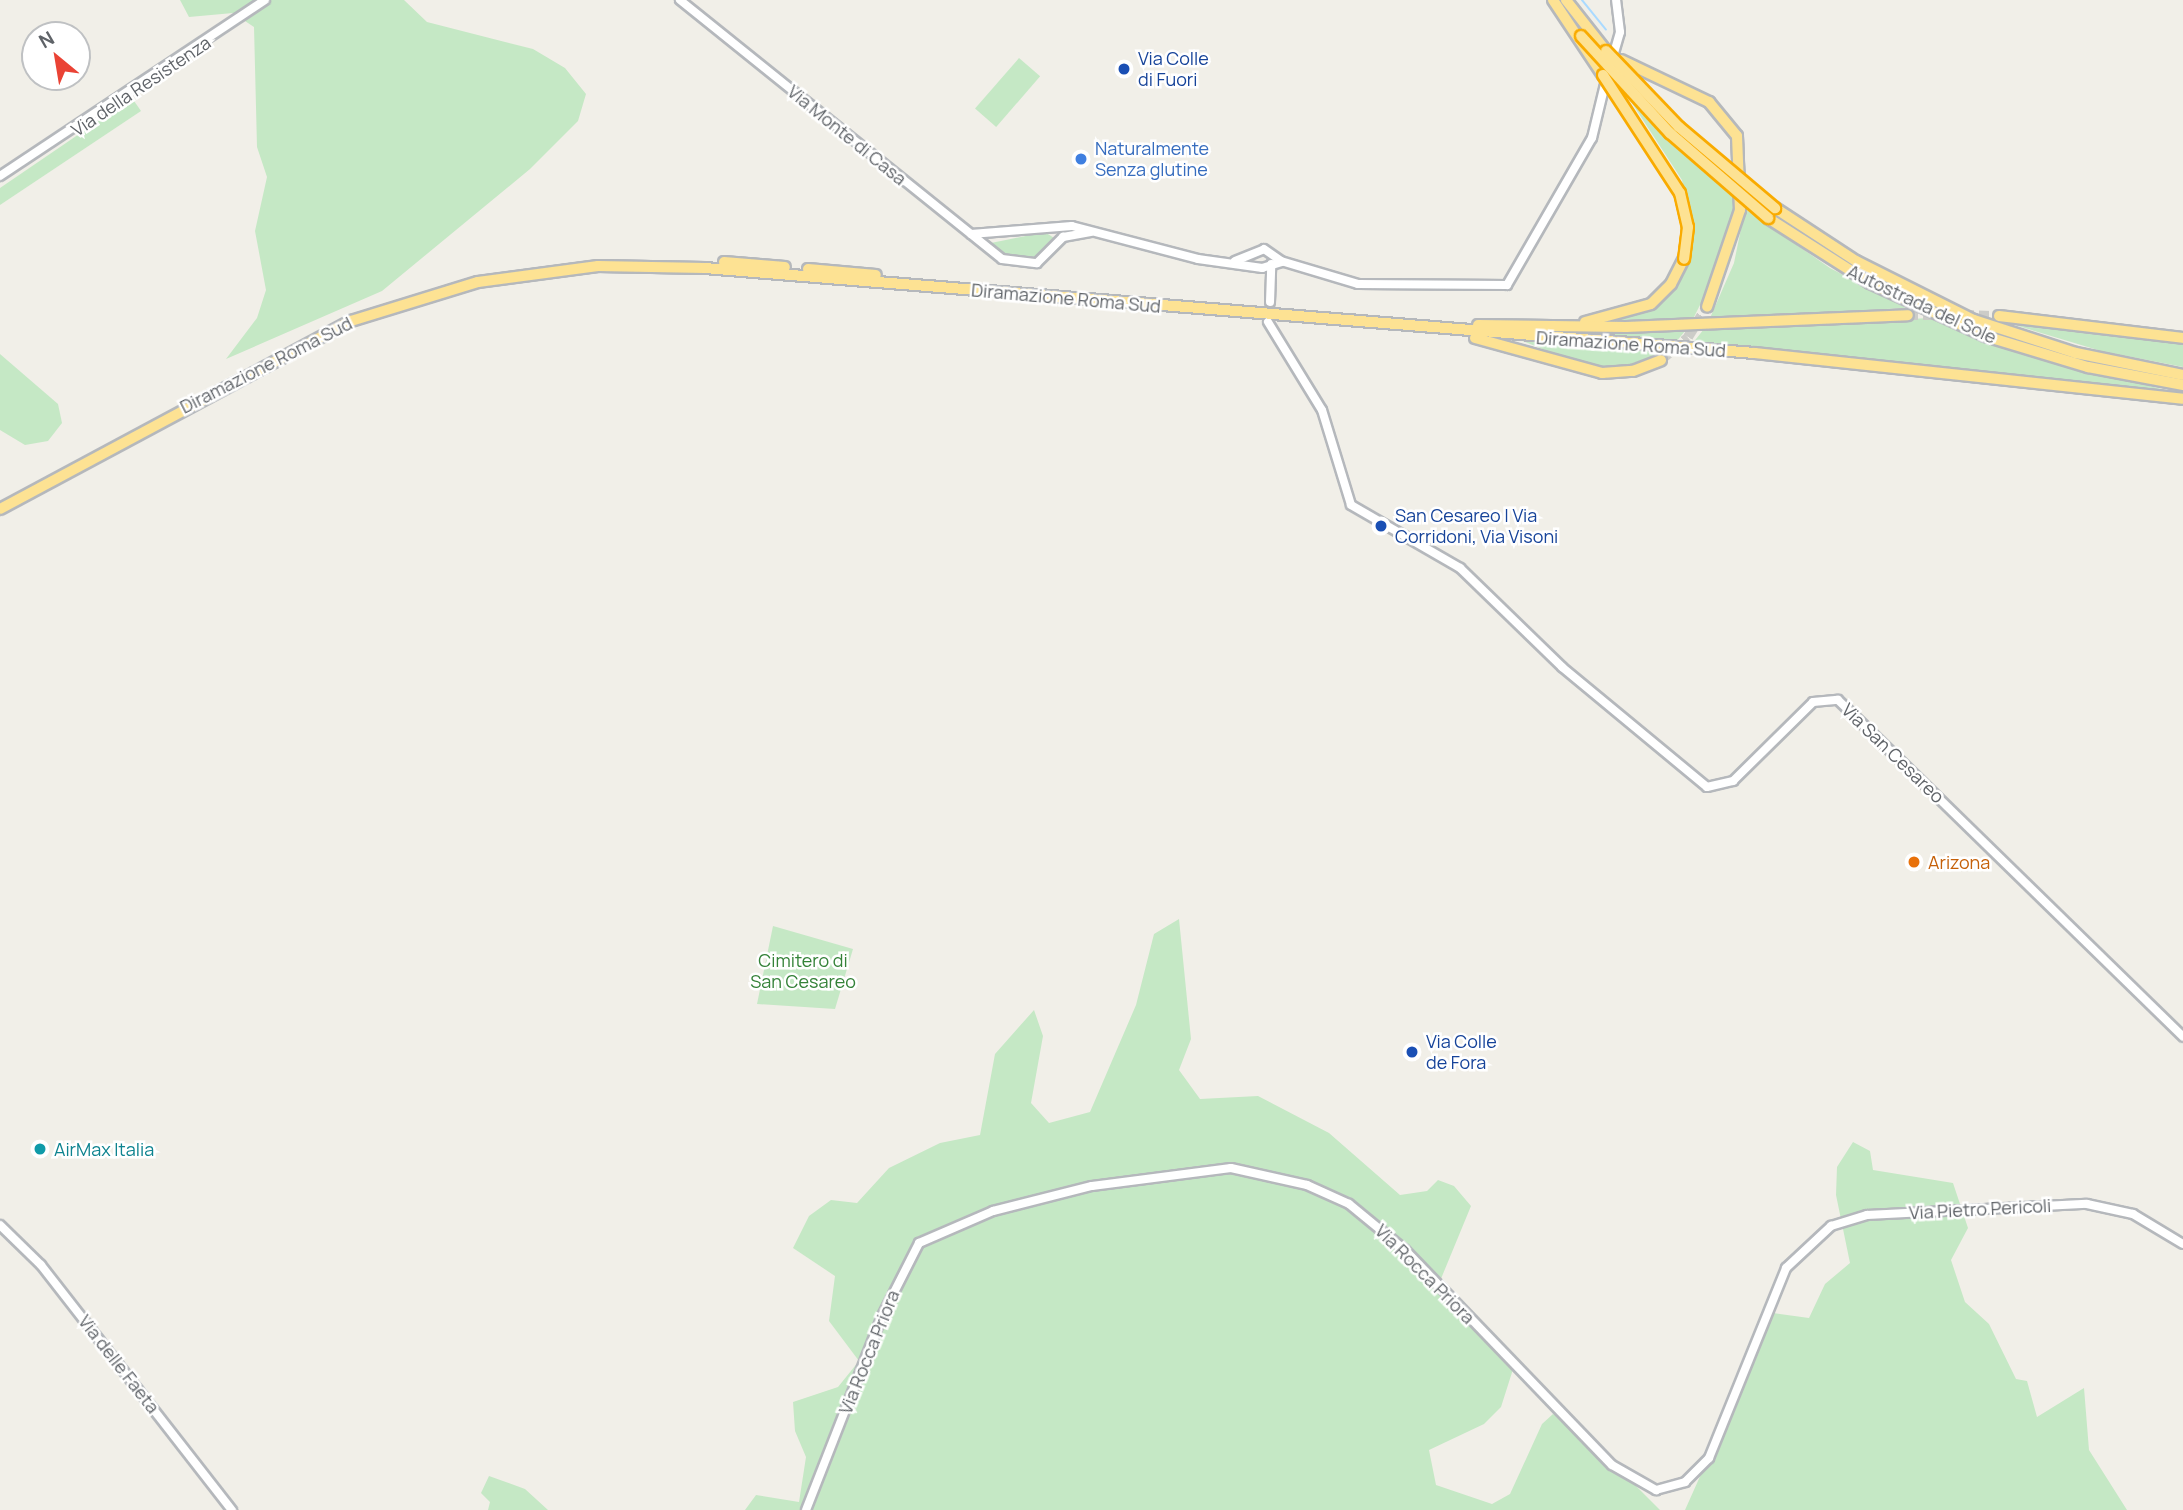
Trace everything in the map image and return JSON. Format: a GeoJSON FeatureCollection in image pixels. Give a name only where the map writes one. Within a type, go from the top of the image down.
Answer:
{"type":"FeatureCollection","features":[{"type":"Feature","properties":{"kind":"highway","name":"Autostrada del Sole"},"geometry":{"type":"LineString","coordinates":[[1553,0],[1581,36],[1670,134],[1768,218],[1860,278],[1980,334],[2078,364],[2183,385]]}},
{"type":"Feature","properties":{"kind":"highway","name":"Autostrada del Sole"},"geometry":{"type":"LineString","coordinates":[[1566,0],[1606,51],[1679,127],[1775,208],[1856,261],[1974,320],[2076,353],[2183,375]]}},
{"type":"Feature","properties":{"kind":"highway"},"geometry":{"type":"LineString","coordinates":[[1541,327],[1643,308],[1667,290],[1684,259],[1688,227],[1680,193],[1581,36]]}},
{"type":"Feature","properties":{"kind":"highway"},"geometry":{"type":"LineString","coordinates":[[1606,51],[1714,105],[1741,149],[1738,218],[1707,307]]}},
{"type":"Feature","properties":{"kind":"highway","name":"Diramazione Roma Sud"},"geometry":{"type":"LineString","coordinates":[[0,500],[325,325],[440,284],[557,263],[694,260],[1541,327]]}},
{"type":"Feature","properties":{"kind":"highway","name":"Diramazione Roma Sud"},"geometry":{"type":"LineString","coordinates":[[0,509],[335,327],[452,288],[561,268],[705,268],[1965,371],[2183,399]]}},
{"type":"Feature","properties":{"kind":"highway"},"geometry":{"type":"LineString","coordinates":[[1541,327],[1908,315]]}},
{"type":"Feature","properties":{"kind":"highway"},"geometry":{"type":"LineString","coordinates":[[2000,316],[2183,338]]}},
{"type":"Feature","properties":{"kind":"highway"},"geometry":{"type":"LineString","coordinates":[[1435,328],[1602,373],[1633,372],[1661,360]]}},
{"type":"Feature","properties":{"kind":"street","name":"Via della Resistenza"},"geometry":{"type":"LineString","coordinates":[[0,173],[14,167],[265,0]]}},
{"type":"Feature","properties":{"kind":"street","name":"Via Monte di Casa"},"geometry":{"type":"LineString","coordinates":[[680,0],[1002,260],[1018,263],[1042,260],[1053,244],[1091,232]]}},
{"type":"Feature","properties":{"kind":"street"},"geometry":{"type":"LineString","coordinates":[[1260,268],[1272,260],[1381,286],[1476,288],[1511,282],[1598,123],[1620,36],[1616,0]]}},
{"type":"Feature","properties":{"kind":"street"},"geometry":{"type":"LineString","coordinates":[[968,233],[999,236],[1061,226],[1194,258],[1235,261],[1260,268],[1271,281]]}},
{"type":"Feature","properties":{"kind":"street"},"geometry":{"type":"LineString","coordinates":[[1235,261],[1264,249],[1272,260],[1270,302]]}},
{"type":"Feature","properties":{"kind":"street","name":"Via San Cesareo"},"geometry":{"type":"LineString","coordinates":[[1268,322],[1322,410],[1345,497],[1387,527],[1429,544],[1461,568],[1562,667],[1711,789],[1733,782],[1808,706],[1838,700],[2183,1037]]}},
{"type":"Feature","properties":{"kind":"street","name":"Via Rocca Priora"},"geometry":{"type":"LineString","coordinates":[[806,1510],[882,1316],[919,1243],[1041,1195],[1231,1168],[1307,1185],[1349,1204],[1405,1250],[1612,1465],[1656,1490],[1683,1484],[1709,1458],[1786,1268]]}},
{"type":"Feature","properties":{"kind":"street","name":"Via Pietro Pericoli"},"geometry":{"type":"LineString","coordinates":[[1786,1268],[1822,1230],[1872,1215],[2092,1204],[2146,1220],[2183,1244]]}},
{"type":"Feature","properties":{"kind":"street","name":"Via delle Faeta"},"geometry":{"type":"LineString","coordinates":[[0,1224],[41,1265],[232,1510]]}},
{"type":"Feature","properties":{"kind":"green space"},"geometry":{"type":"Polygon","coordinates":[[[180,0],[404,0],[427,22],[533,49],[565,68],[586,94],[578,121],[530,169],[382,291],[226,359],[257,318],[266,290],[255,231],[267,177],[257,147],[254,27],[233,13],[189,17],[180,0]]]}},
{"type":"Feature","properties":{"kind":"green space"},"geometry":{"type":"Polygon","coordinates":[[[1019,58],[1040,76],[996,127],[975,109],[1019,58]]]}},
{"type":"Feature","properties":{"kind":"green space"},"geometry":{"type":"Polygon","coordinates":[[[1628,97],[1737,201],[1719,267],[1693,319],[1618,320],[1678,283],[1694,234],[1682,180],[1628,97]]]}},
{"type":"Feature","properties":{"kind":"green space"},"geometry":{"type":"Polygon","coordinates":[[[132,98],[141,111],[0,205],[0,188],[132,98]]]}},
{"type":"Feature","properties":{"kind":"green space"},"geometry":{"type":"Polygon","coordinates":[[[1745,209],[1830,268],[1906,308],[1710,318],[1734,263],[1745,209]]]}},
{"type":"Feature","properties":{"kind":"green space"},"geometry":{"type":"Polygon","coordinates":[[[1045,232],[1054,238],[1040,259],[1005,258],[986,244],[1045,232]]]}},
{"type":"Feature","properties":{"kind":"green space"},"geometry":{"type":"Polygon","coordinates":[[[1930,318],[2020,354],[2174,392],[1692,344],[1704,329],[1930,318]]]}},
{"type":"Feature","properties":{"kind":"green space"},"geometry":{"type":"Polygon","coordinates":[[[1995,319],[2183,342],[2183,367],[2101,351],[1995,319]]]}},
{"type":"Feature","properties":{"kind":"green space"},"geometry":{"type":"Polygon","coordinates":[[[1512,329],[1618,331],[1685,331],[1676,342],[1512,329]]]}},
{"type":"Feature","properties":{"kind":"green space"},"geometry":{"type":"Polygon","coordinates":[[[1520,340],[1667,351],[1614,370],[1577,363],[1520,340]]]}},
{"type":"Feature","properties":{"kind":"green space"},"geometry":{"type":"Polygon","coordinates":[[[0,354],[58,404],[62,423],[48,441],[25,445],[0,430],[0,354]]]}},
{"type":"Feature","properties":{"kind":"green space"},"geometry":{"type":"Polygon","coordinates":[[[1179,919],[1191,1039],[1179,1070],[1200,1099],[1258,1096],[1329,1133],[1400,1195],[1427,1191],[1438,1180],[1454,1186],[1471,1206],[1438,1286],[1515,1363],[1501,1407],[1484,1424],[1429,1450],[1436,1485],[1492,1504],[1510,1494],[1542,1424],[1553,1414],[1579,1429],[1660,1510],[745,1510],[756,1495],[799,1502],[806,1457],[795,1431],[793,1402],[838,1387],[859,1361],[829,1321],[835,1276],[793,1248],[809,1216],[831,1200],[857,1203],[889,1168],[940,1143],[980,1135],[995,1054],[1034,1010],[1043,1036],[1031,1103],[1049,1123],[1090,1112],[1136,1005],[1154,934],[1179,919]]]}},
{"type":"Feature","properties":{"kind":"green space","name":"Cimitero di San Cesareo"},"geometry":{"type":"Polygon","coordinates":[[[773,926],[853,949],[835,1009],[757,1004],[773,926]]]}},
{"type":"Feature","properties":{"kind":"green space"},"geometry":{"type":"Polygon","coordinates":[[[1853,1142],[1870,1151],[1873,1170],[1953,1183],[1968,1228],[1951,1260],[1965,1302],[1989,1324],[2016,1379],[2027,1381],[2037,1417],[2084,1388],[2089,1450],[2127,1510],[1685,1510],[1773,1313],[1809,1318],[1825,1284],[1850,1263],[1836,1195],[1837,1167],[1853,1142]]]}},
{"type":"Feature","properties":{"kind":"green space"},"geometry":{"type":"Polygon","coordinates":[[[489,1476],[525,1489],[548,1510],[488,1510],[490,1502],[481,1493],[489,1476]]]}},
{"type":"Feature","properties":{"kind":"waterway"},"geometry":{"type":"LineString","coordinates":[[1582,0],[1606,30]]}},
{"type":"Feature","properties":{"kind":"tunnel"},"geometry":{"type":"LineString","coordinates":[[1661,360],[1688,337],[1707,307]]}},
{"type":"Feature","properties":{"kind":"tunnel"},"geometry":{"type":"LineString","coordinates":[[1908,315],[1941,315]]}},
{"type":"Feature","properties":{"kind":"tunnel"},"geometry":{"type":"LineString","coordinates":[[1964,315],[1999,316]]}},
{"type":"Feature","properties":{"kind":"place","name":"Via Colle di Fuori"},"geometry":{"type":"Point","coordinates":[1124,69]}},
{"type":"Feature","properties":{"kind":"place","name":"Naturalmente Senza glutine"},"geometry":{"type":"Point","coordinates":[1081,159]}},
{"type":"Feature","properties":{"kind":"place","name":"San Cesareo | Via Corridoni, Via Visoni"},"geometry":{"type":"Point","coordinates":[1381,526]}},
{"type":"Feature","properties":{"kind":"place","name":"Arizona"},"geometry":{"type":"Point","coordinates":[1914,862]}},
{"type":"Feature","properties":{"kind":"place","name":"Via Colle de Fora"},"geometry":{"type":"Point","coordinates":[1412,1052]}},
{"type":"Feature","properties":{"kind":"place","name":"AirMax Italia"},"geometry":{"type":"Point","coordinates":[40,1149]}}]}
